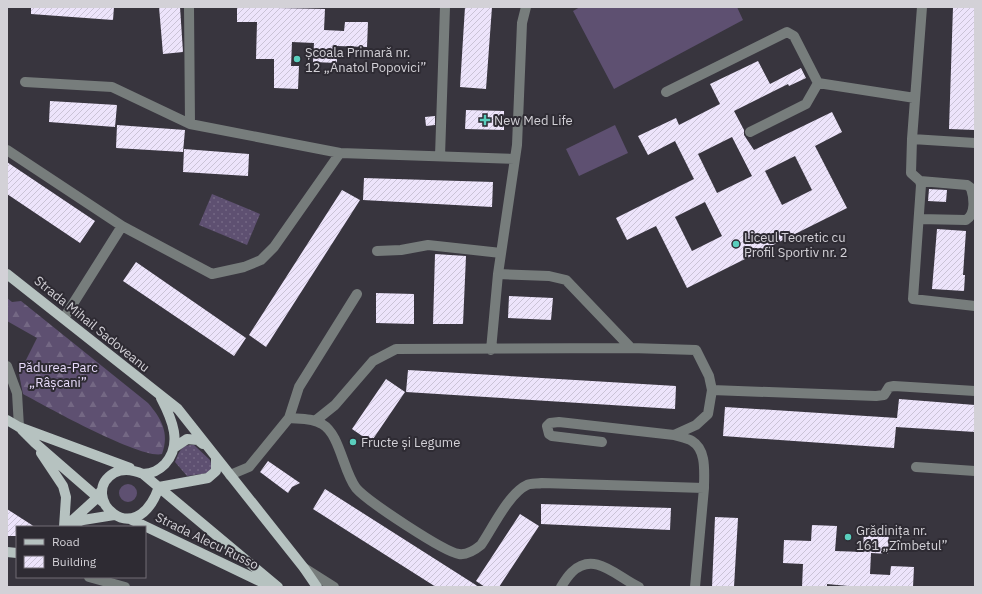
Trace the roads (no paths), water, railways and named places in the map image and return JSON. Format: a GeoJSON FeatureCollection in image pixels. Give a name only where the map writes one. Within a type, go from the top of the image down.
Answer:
{"type":"FeatureCollection","features":[{"type":"Feature","properties":{"kind":"main road","name":"Strada Mihail Sadoveanu"},"geometry":{"type":"LineString","coordinates":[[7,274],[178,409],[216,459],[304,568],[317,587]]}},
{"type":"Feature","properties":{"kind":"main road","name":"Strada Mihail Sadoveanu"},"geometry":{"type":"LineString","coordinates":[[160,396],[171,417],[175,447]]}},
{"type":"Feature","properties":{"kind":"main road"},"geometry":{"type":"LineString","coordinates":[[7,420],[19,427],[140,472],[159,487],[230,475]]}},
{"type":"Feature","properties":{"kind":"main road"},"geometry":{"type":"LineString","coordinates":[[19,427],[35,443],[101,500],[108,510],[114,515]]}},
{"type":"Feature","properties":{"kind":"main road"},"geometry":{"type":"LineString","coordinates":[[66,526],[101,500],[103,487],[106,480],[116,472],[127,470],[152,473],[160,469],[168,460],[175,447],[181,442],[192,438],[206,446]]}},
{"type":"Feature","properties":{"kind":"main road"},"geometry":{"type":"LineString","coordinates":[[35,443],[63,486],[66,497],[65,526]]}},
{"type":"Feature","properties":{"kind":"main road"},"geometry":{"type":"LineString","coordinates":[[208,478],[216,471],[216,459]]}},
{"type":"Feature","properties":{"kind":"main road"},"geometry":{"type":"LineString","coordinates":[[68,526],[83,520],[114,515],[130,519],[151,506],[159,487]]}},
{"type":"Feature","properties":{"kind":"main road","name":"Strada Alecu Russo"},"geometry":{"type":"LineString","coordinates":[[159,487],[278,587]]}},
{"type":"Feature","properties":{"kind":"main road","name":"Strada Alecu Russo"},"geometry":{"type":"LineString","coordinates":[[130,519],[145,526]]}},
{"type":"Feature","properties":{"kind":"main road","name":"Strada Alecu Russo"},"geometry":{"type":"LineString","coordinates":[[146,527],[272,587]]}},
{"type":"Feature","properties":{"kind":"street"},"geometry":{"type":"LineString","coordinates":[[189,7],[190,124]]}},
{"type":"Feature","properties":{"kind":"street"},"geometry":{"type":"LineString","coordinates":[[440,156],[445,7]]}},
{"type":"Feature","properties":{"kind":"street"},"geometry":{"type":"LineString","coordinates":[[491,350],[498,274],[517,136],[522,23],[526,7]]}},
{"type":"Feature","properties":{"kind":"street"},"geometry":{"type":"LineString","coordinates":[[919,219],[966,220],[972,214],[973,202],[971,188],[967,185],[920,181],[911,173],[912,139],[922,7]]}},
{"type":"Feature","properties":{"kind":"street"},"geometry":{"type":"LineString","coordinates":[[666,92],[787,32],[794,36],[818,83]]}},
{"type":"Feature","properties":{"kind":"street"},"geometry":{"type":"LineString","coordinates":[[25,82],[112,87],[190,124],[340,153],[514,159]]}},
{"type":"Feature","properties":{"kind":"street"},"geometry":{"type":"LineString","coordinates":[[818,83],[915,98]]}},
{"type":"Feature","properties":{"kind":"street"},"geometry":{"type":"LineString","coordinates":[[750,132],[806,104],[818,83]]}},
{"type":"Feature","properties":{"kind":"street"},"geometry":{"type":"LineString","coordinates":[[912,139],[975,143]]}},
{"type":"Feature","properties":{"kind":"street"},"geometry":{"type":"LineString","coordinates":[[7,150],[122,226],[212,274],[244,267],[261,260],[274,247],[340,153]]}},
{"type":"Feature","properties":{"kind":"street"},"geometry":{"type":"LineString","coordinates":[[920,181],[919,219],[912,299],[975,306]]}},
{"type":"Feature","properties":{"kind":"street"},"geometry":{"type":"LineString","coordinates":[[64,318],[122,226]]}},
{"type":"Feature","properties":{"kind":"street"},"geometry":{"type":"LineString","coordinates":[[377,251],[401,250],[428,245],[501,253]]}},
{"type":"Feature","properties":{"kind":"street"},"geometry":{"type":"LineString","coordinates":[[498,274],[549,276],[566,280],[631,348]]}},
{"type":"Feature","properties":{"kind":"street"},"geometry":{"type":"LineString","coordinates":[[230,475],[249,467],[289,418],[299,387],[357,294]]}},
{"type":"Feature","properties":{"kind":"street"},"geometry":{"type":"LineString","coordinates":[[315,421],[335,404],[373,361],[396,349],[491,350],[631,348],[696,350],[709,376],[712,390],[708,414],[696,425],[674,435]]}},
{"type":"Feature","properties":{"kind":"street"},"geometry":{"type":"LineString","coordinates":[[7,366],[17,392],[20,410],[19,427]]}},
{"type":"Feature","properties":{"kind":"street"},"geometry":{"type":"LineString","coordinates":[[712,390],[876,396],[886,394],[889,387],[894,386],[975,391]]}},
{"type":"Feature","properties":{"kind":"street"},"geometry":{"type":"LineString","coordinates":[[289,418],[315,421],[323,424],[330,432],[350,479],[366,498],[441,546],[458,554],[475,550],[481,545],[512,498],[519,490],[528,484],[542,483],[704,488]]}},
{"type":"Feature","properties":{"kind":"street"},"geometry":{"type":"LineString","coordinates":[[602,442],[552,436],[549,434],[547,426],[550,423],[559,422],[674,435],[692,441],[699,448],[702,457],[704,488],[695,587]]}},
{"type":"Feature","properties":{"kind":"street"},"geometry":{"type":"LineString","coordinates":[[916,467],[975,471]]}},
{"type":"Feature","properties":{"kind":"street"},"geometry":{"type":"LineString","coordinates":[[560,587],[572,572],[579,567],[590,564],[602,565],[639,587]]}},
{"type":"Feature","properties":{"kind":"street"},"geometry":{"type":"LineString","coordinates":[[304,568],[334,587]]}},
{"type":"Feature","properties":{"kind":"street"},"geometry":{"type":"LineString","coordinates":[[93,578],[126,587]]}},
{"type":"Feature","properties":{"kind":"place","name":"Școala Primară nr. 12 „Anatol Popovici”"},"geometry":{"type":"Point","coordinates":[297,59]}},
{"type":"Feature","properties":{"kind":"place","name":"New Med Life"},"geometry":{"type":"Point","coordinates":[485,120]}},
{"type":"Feature","properties":{"kind":"place","name":"Liceul Teoretic cu Profil Sportiv nr. 2"},"geometry":{"type":"Point","coordinates":[736,244]}},
{"type":"Feature","properties":{"kind":"place","name":"Fructe și Legume"},"geometry":{"type":"Point","coordinates":[353,442]}},
{"type":"Feature","properties":{"kind":"place","name":"Grădinița nr. 161 „Zîmbetul”"},"geometry":{"type":"Point","coordinates":[848,537]}},
{"type":"Feature","properties":{"kind":"park label","name":"Pădurea-Parc „Râșcani”"},"geometry":{"type":"Point","coordinates":[58,374]}}]}
